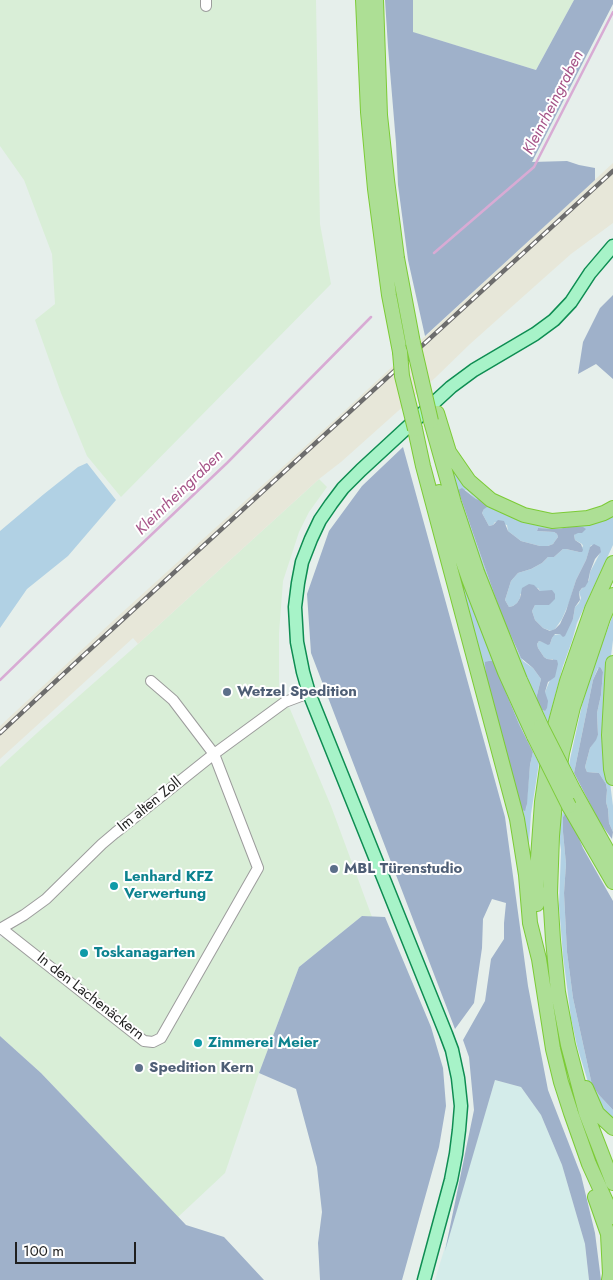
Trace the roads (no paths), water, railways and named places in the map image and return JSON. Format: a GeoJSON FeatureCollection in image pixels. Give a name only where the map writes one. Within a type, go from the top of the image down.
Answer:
{"type":"FeatureCollection","features":[{"type":"Feature","properties":{"kind":"highway"},"geometry":{"type":"LineString","coordinates":[[363,0],[368,112],[375,189],[389,295],[400,352],[477,572],[520,680],[537,731],[569,806],[613,882]]}},
{"type":"Feature","properties":{"kind":"highway"},"geometry":{"type":"LineString","coordinates":[[376,0],[380,115],[397,258],[419,371],[426,423],[423,466],[517,819],[526,875],[530,923],[539,959],[553,1049],[561,1082],[570,1113],[589,1164],[613,1216]]}},
{"type":"Feature","properties":{"kind":"highway"},"geometry":{"type":"LineString","coordinates":[[426,423],[469,481],[491,500],[524,515],[552,521],[588,518],[613,508]]}},
{"type":"Feature","properties":{"kind":"highway"},"geometry":{"type":"LineString","coordinates":[[539,959],[536,886],[542,802],[551,740],[567,680],[592,609],[613,563]]}},
{"type":"Feature","properties":{"kind":"highway"},"geometry":{"type":"LineString","coordinates":[[613,595],[602,618],[573,707],[562,753],[552,836],[550,893],[558,992],[568,1045],[586,1113],[613,1183]]}},
{"type":"Feature","properties":{"kind":"highway"},"geometry":{"type":"LineString","coordinates":[[613,663],[609,735],[613,778]]}},
{"type":"Feature","properties":{"kind":"highway"},"geometry":{"type":"LineString","coordinates":[[537,731],[613,860]]}},
{"type":"Feature","properties":{"kind":"highway"},"geometry":{"type":"LineString","coordinates":[[568,1045],[597,1113],[613,1128]]}},
{"type":"Feature","properties":{"kind":"highway"},"geometry":{"type":"LineString","coordinates":[[589,1164],[593,1190],[608,1234],[609,1280]]}},
{"type":"Feature","properties":{"kind":"main road"},"geometry":{"type":"LineString","coordinates":[[424,1280],[451,1180],[456,1154],[461,1106],[458,1078],[452,1050],[446,1034],[309,693],[297,642],[295,616],[302,562],[311,539],[330,504],[361,470],[451,387],[474,370],[535,334],[554,320],[571,302],[590,273],[613,246]]}},
{"type":"Feature","properties":{"kind":"street","name":"In den Lachenäckern"},"geometry":{"type":"LineString","coordinates":[[1,929],[144,1041],[153,1042],[161,1038],[258,868],[214,754],[173,700],[151,681]]}},
{"type":"Feature","properties":{"kind":"street","name":"Im alten Zoll"},"geometry":{"type":"LineString","coordinates":[[1,929],[46,899],[115,832],[214,754],[285,702],[309,693]]}},
{"type":"Feature","properties":{"kind":"waterway","name":"Kleinrheingraben"},"geometry":{"type":"LineString","coordinates":[[434,253],[534,167],[613,12]]}},
{"type":"Feature","properties":{"kind":"waterway","name":"Kleinrheingraben"},"geometry":{"type":"LineString","coordinates":[[0,680],[227,463],[371,317]]}},
{"type":"Feature","properties":{"kind":"railway"},"geometry":{"type":"LineString","coordinates":[[0,733],[613,171]]}},
{"type":"Feature","properties":{"kind":"place","name":"Wetzel Spedition"},"geometry":{"type":"Point","coordinates":[227,692]}},
{"type":"Feature","properties":{"kind":"place","name":"MBL Türenstudio"},"geometry":{"type":"Point","coordinates":[334,869]}},
{"type":"Feature","properties":{"kind":"place","name":"Lenhard KFZ Verwertung"},"geometry":{"type":"Point","coordinates":[114,886]}},
{"type":"Feature","properties":{"kind":"place","name":"Toskanagarten"},"geometry":{"type":"Point","coordinates":[84,953]}},
{"type":"Feature","properties":{"kind":"place","name":"Zimmerei Meier"},"geometry":{"type":"Point","coordinates":[198,1043]}},
{"type":"Feature","properties":{"kind":"place","name":"Spedition Kern"},"geometry":{"type":"Point","coordinates":[139,1068]}}]}
